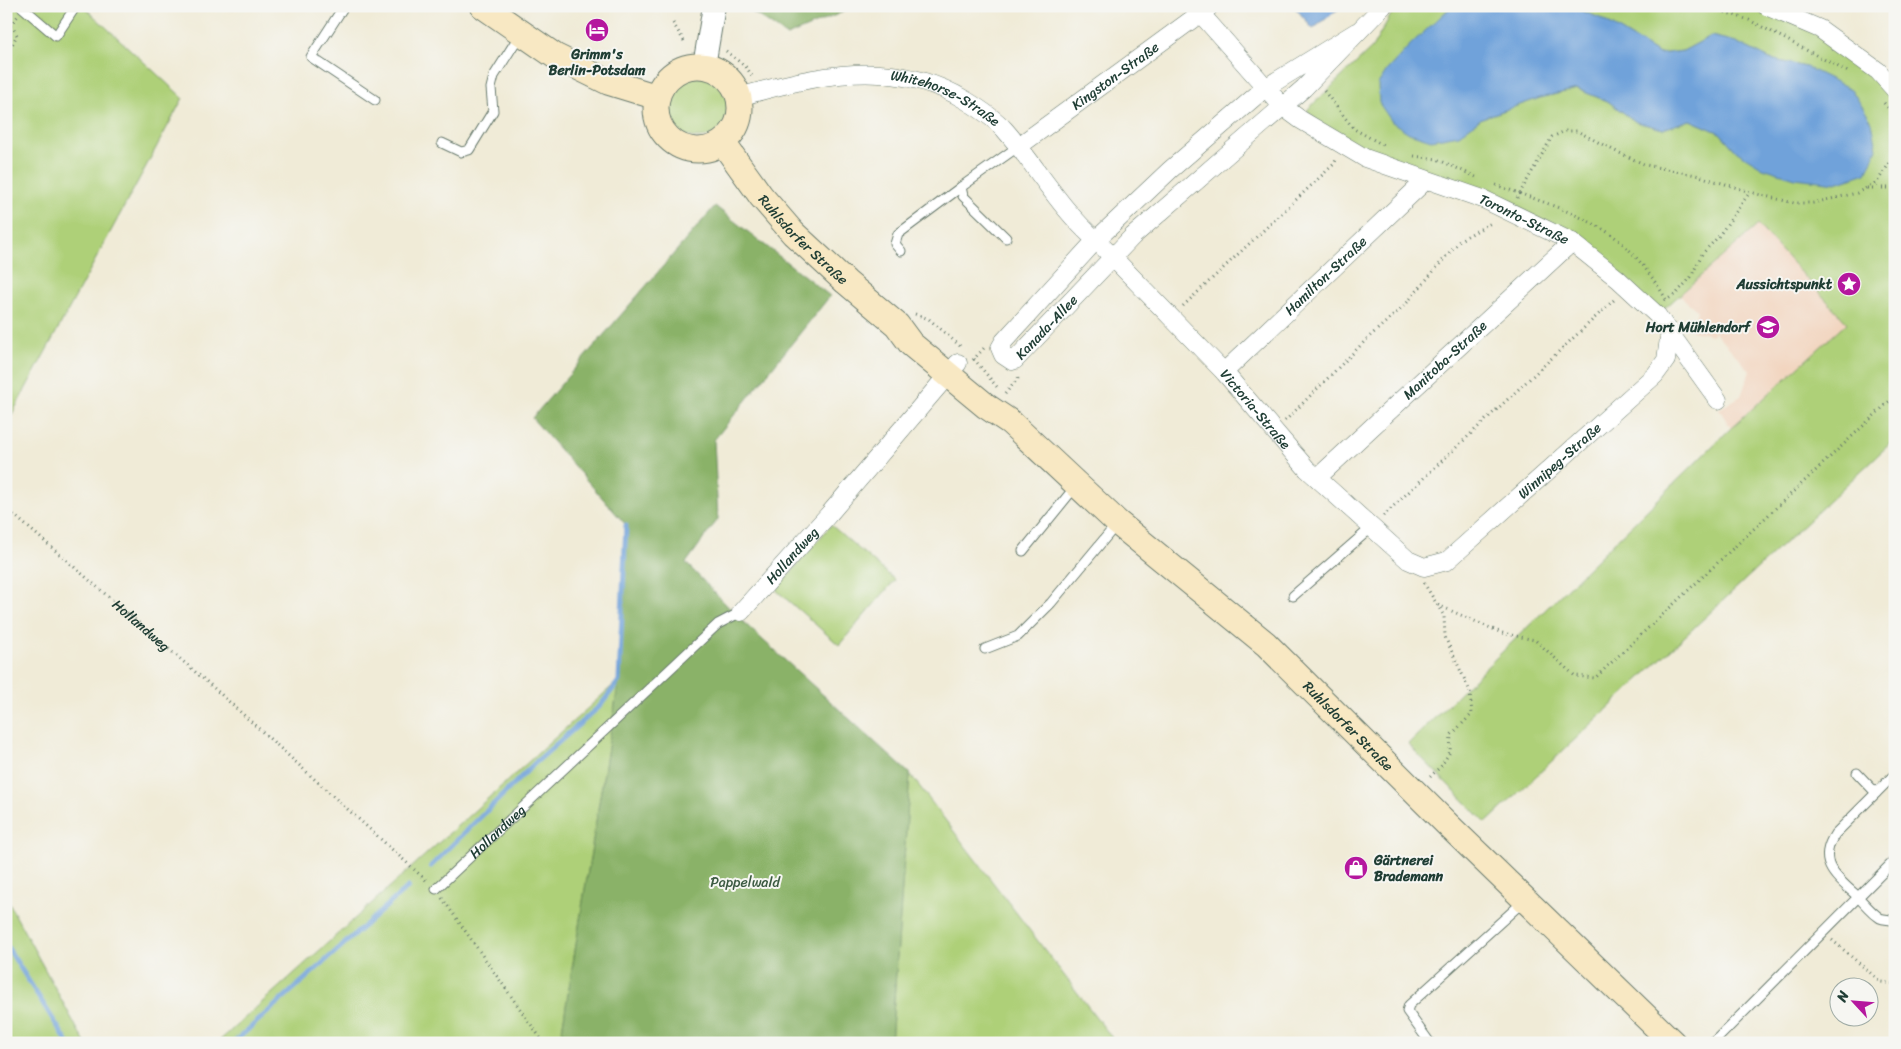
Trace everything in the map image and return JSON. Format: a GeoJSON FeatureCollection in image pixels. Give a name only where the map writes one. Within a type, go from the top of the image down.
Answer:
{"type":"FeatureCollection","features":[{"type":"Feature","properties":{"kind":"main road"},"geometry":{"type":"LineString","coordinates":[[483,6],[555,56],[608,82],[657,97]]}},
{"type":"Feature","properties":{"kind":"main road"},"geometry":{"type":"LineString","coordinates":[[704,66],[719,72],[732,82],[739,97],[740,110],[738,123],[732,134],[723,143],[714,148],[696,151],[678,146],[664,133],[656,116],[657,97],[662,86],[680,70],[704,66]]}},
{"type":"Feature","properties":{"kind":"main road","name":"Ruhlsdorfer Straße"},"geometry":{"type":"LineString","coordinates":[[723,143],[761,196],[793,233],[897,325],[911,344],[956,362],[1010,422],[1118,522],[1266,644],[1525,900],[1674,1043]]}},
{"type":"Feature","properties":{"kind":"street"},"geometry":{"type":"LineString","coordinates":[[704,66],[714,6]]}},
{"type":"Feature","properties":{"kind":"street","name":"Kanada-Allee"},"geometry":{"type":"LineString","coordinates":[[1356,32],[1265,88],[1170,170],[1096,240],[1004,341],[1000,348],[1003,356],[1012,361],[1016,360],[1112,256],[1304,88],[1383,6]]}},
{"type":"Feature","properties":{"kind":"street"},"geometry":{"type":"LineString","coordinates":[[1766,6],[1820,29],[1878,71],[1887,94]]}},
{"type":"Feature","properties":{"kind":"street","name":"Toronto-Straße"},"geometry":{"type":"LineString","coordinates":[[1201,9],[1265,88],[1282,106],[1343,146],[1365,158],[1483,199],[1572,242],[1657,315],[1718,400]]}},
{"type":"Feature","properties":{"kind":"street","name":"Kingston-Straße"},"geometry":{"type":"LineString","coordinates":[[1019,146],[1201,9]]}},
{"type":"Feature","properties":{"kind":"street","name":"Whitehorse-Straße"},"geometry":{"type":"LineString","coordinates":[[739,97],[814,78],[850,74],[890,74],[937,86],[958,96],[1002,126],[1077,223],[1096,240]]}},
{"type":"Feature","properties":{"kind":"street","name":"Hamilton-Straße"},"geometry":{"type":"LineString","coordinates":[[1224,372],[1426,180]]}},
{"type":"Feature","properties":{"kind":"street","name":"Victoria-Straße"},"geometry":{"type":"LineString","coordinates":[[1096,240],[1224,372],[1274,432],[1317,478],[1408,560],[1424,567]]}},
{"type":"Feature","properties":{"kind":"street","name":"Manitoba-Straße"},"geometry":{"type":"LineString","coordinates":[[1317,478],[1572,242]]}},
{"type":"Feature","properties":{"kind":"street","name":"Winnipeg-Straße"},"geometry":{"type":"LineString","coordinates":[[1424,567],[1447,561],[1655,375],[1666,360],[1670,331]]}},
{"type":"Feature","properties":{"kind":"street","name":"Hollandweg"},"geometry":{"type":"LineString","coordinates":[[741,612],[830,514],[956,362]]}},
{"type":"Feature","properties":{"kind":"lane"},"geometry":{"type":"LineString","coordinates":[[21,6],[56,36],[76,6]]}},
{"type":"Feature","properties":{"kind":"lane"},"geometry":{"type":"LineString","coordinates":[[344,6],[311,57],[375,100]]}},
{"type":"Feature","properties":{"kind":"lane"},"geometry":{"type":"LineString","coordinates":[[442,143],[461,152],[469,150],[493,111],[491,88],[494,76],[522,33]]}},
{"type":"Feature","properties":{"kind":"lane"},"geometry":{"type":"LineString","coordinates":[[901,250],[895,244],[898,234],[1019,146]]}},
{"type":"Feature","properties":{"kind":"lane"},"geometry":{"type":"LineString","coordinates":[[961,187],[963,196],[1006,238]]}},
{"type":"Feature","properties":{"kind":"lane"},"geometry":{"type":"LineString","coordinates":[[1023,551],[1077,484]]}},
{"type":"Feature","properties":{"kind":"lane"},"geometry":{"type":"LineString","coordinates":[[985,649],[1018,636],[1051,603],[1118,522]]}},
{"type":"Feature","properties":{"kind":"lane"},"geometry":{"type":"LineString","coordinates":[[1293,596],[1372,526]]}},
{"type":"Feature","properties":{"kind":"lane","name":"Hollandweg"},"geometry":{"type":"LineString","coordinates":[[436,889],[718,624],[741,612]]}},
{"type":"Feature","properties":{"kind":"lane"},"geometry":{"type":"LineString","coordinates":[[1857,773],[1876,793]]}},
{"type":"Feature","properties":{"kind":"lane"},"geometry":{"type":"LineString","coordinates":[[1895,774],[1835,834],[1829,844],[1827,855],[1829,866],[1835,875],[1881,918],[1895,921]]}},
{"type":"Feature","properties":{"kind":"lane"},"geometry":{"type":"LineString","coordinates":[[1713,1043],[1895,860]]}},
{"type":"Feature","properties":{"kind":"lane"},"geometry":{"type":"LineString","coordinates":[[1430,1043],[1408,1012],[1409,1004],[1525,900]]}},
{"type":"Feature","properties":{"kind":"path"},"geometry":{"type":"LineString","coordinates":[[1706,6],[1748,20],[1858,79]]}},
{"type":"Feature","properties":{"kind":"path"},"geometry":{"type":"LineString","coordinates":[[673,22],[684,41]]}},
{"type":"Feature","properties":{"kind":"path"},"geometry":{"type":"LineString","coordinates":[[6,24],[13,28],[16,35],[12,45],[6,48]]}},
{"type":"Feature","properties":{"kind":"path"},"geometry":{"type":"LineString","coordinates":[[723,49],[747,68],[752,76]]}},
{"type":"Feature","properties":{"kind":"path"},"geometry":{"type":"LineString","coordinates":[[1304,88],[1324,91],[1354,129],[1388,148]]}},
{"type":"Feature","properties":{"kind":"path"},"geometry":{"type":"LineString","coordinates":[[1887,94],[1895,116]]}},
{"type":"Feature","properties":{"kind":"path"},"geometry":{"type":"LineString","coordinates":[[1520,194],[1552,137],[1564,131],[1576,131],[1646,165],[1696,175],[1750,192],[1794,202],[1813,203],[1856,193],[1878,182],[1895,155]]}},
{"type":"Feature","properties":{"kind":"path"},"geometry":{"type":"LineString","coordinates":[[1172,317],[1334,164],[1343,146]]}},
{"type":"Feature","properties":{"kind":"path"},"geometry":{"type":"LineString","coordinates":[[1412,156],[1437,159],[1480,179]]}},
{"type":"Feature","properties":{"kind":"path"},"geometry":{"type":"LineString","coordinates":[[1488,182],[1554,207],[1612,236],[1645,268],[1666,300],[1677,293],[1691,277],[1702,254],[1718,237],[1750,192]]}},
{"type":"Feature","properties":{"kind":"path"},"geometry":{"type":"LineString","coordinates":[[1866,188],[1895,188]]}},
{"type":"Feature","properties":{"kind":"path"},"geometry":{"type":"LineString","coordinates":[[1302,406],[1369,337],[1405,305],[1460,240],[1511,212]]}},
{"type":"Feature","properties":{"kind":"path"},"geometry":{"type":"LineString","coordinates":[[1372,526],[1627,288]]}},
{"type":"Feature","properties":{"kind":"path"},"geometry":{"type":"LineString","coordinates":[[929,320],[956,362]]}},
{"type":"Feature","properties":{"kind":"path"},"geometry":{"type":"LineString","coordinates":[[1003,396],[1024,372]]}},
{"type":"Feature","properties":{"kind":"path"},"geometry":{"type":"LineString","coordinates":[[1438,605],[1502,632],[1535,640],[1575,676],[1595,678],[1895,396]]}},
{"type":"Feature","properties":{"kind":"path","name":"Hollandweg"},"geometry":{"type":"LineString","coordinates":[[6,508],[215,688],[436,889]]}},
{"type":"Feature","properties":{"kind":"path"},"geometry":{"type":"LineString","coordinates":[[1415,791],[1441,766],[1450,752],[1451,735],[1472,714],[1470,690],[1463,672],[1449,650],[1444,637],[1444,616],[1424,583],[1424,567]]}},
{"type":"Feature","properties":{"kind":"path"},"geometry":{"type":"LineString","coordinates":[[436,889],[544,1043]]}},
{"type":"Feature","properties":{"kind":"path"},"geometry":{"type":"LineString","coordinates":[[1824,933],[1881,982],[1895,984]]}},
{"type":"Feature","properties":{"kind":"shaded area","name":"Hort Mühlendorf"},"geometry":{"type":"Polygon","coordinates":[[[1758,225],[1848,323],[1731,428],[1719,409],[1741,396],[1750,371],[1714,331],[1712,335],[1692,331],[1697,310],[1679,295],[1758,225]]]}},
{"type":"Feature","properties":{"kind":"green space"},"geometry":{"type":"Polygon","coordinates":[[[6,6],[83,6],[183,98],[6,425],[6,6]]]}},
{"type":"Feature","properties":{"kind":"green space"},"geometry":{"type":"Polygon","coordinates":[[[744,6],[857,6],[787,36],[744,6]]]}},
{"type":"Feature","properties":{"kind":"green space"},"geometry":{"type":"Polygon","coordinates":[[[1396,6],[1452,6],[1436,21],[1459,135],[1482,118],[1540,98],[1577,89],[1609,102],[1636,122],[1663,129],[1690,120],[1720,133],[1737,152],[1806,67],[1770,59],[1736,42],[1711,36],[1683,51],[1659,54],[1600,18],[1570,6],[1766,6],[1820,29],[1895,90],[1895,439],[1486,823],[1408,744],[1731,428],[1847,323],[1758,225],[1657,315],[1572,242],[1329,137],[1307,110],[1372,48],[1396,6]]]}},
{"type":"Feature","properties":{"kind":"green space"},"geometry":{"type":"Polygon","coordinates":[[[692,76],[704,76],[720,85],[727,95],[729,107],[727,119],[720,129],[704,138],[692,138],[681,133],[672,124],[667,113],[667,101],[672,90],[681,81],[692,76]]]}},
{"type":"Feature","properties":{"kind":"green space","name":"Pappelwald"},"geometry":{"type":"Polygon","coordinates":[[[715,206],[830,296],[714,440],[718,519],[686,563],[742,621],[910,774],[891,1043],[560,1043],[619,680],[626,525],[532,418],[715,206]]]}},
{"type":"Feature","properties":{"kind":"green space"},"geometry":{"type":"Polygon","coordinates":[[[831,525],[895,580],[839,645],[776,590],[831,525]]]}},
{"type":"Feature","properties":{"kind":"green space"},"geometry":{"type":"Polygon","coordinates":[[[619,680],[560,1043],[217,1043],[619,680]]]}},
{"type":"Feature","properties":{"kind":"green space"},"geometry":{"type":"Polygon","coordinates":[[[910,774],[1116,1043],[891,1043],[910,774]]]}},
{"type":"Feature","properties":{"kind":"green space"},"geometry":{"type":"Polygon","coordinates":[[[6,898],[85,1043],[6,1043],[6,898]]]}},
{"type":"Feature","properties":{"kind":"water"},"geometry":{"type":"Polygon","coordinates":[[[1294,6],[1342,6],[1313,29],[1294,6]]]}},
{"type":"Feature","properties":{"kind":"water"},"geometry":{"type":"Polygon","coordinates":[[[1452,6],[1570,6],[1600,18],[1659,54],[1683,51],[1711,36],[1736,42],[1770,59],[1806,67],[1851,89],[1872,122],[1877,149],[1866,173],[1836,183],[1795,178],[1763,168],[1737,152],[1720,133],[1690,120],[1663,129],[1636,122],[1609,102],[1577,89],[1540,98],[1482,118],[1459,135],[1431,140],[1409,133],[1392,122],[1379,103],[1378,84],[1387,70],[1411,44],[1452,6]]]}},
{"type":"Feature","properties":{"kind":"waterway"},"geometry":{"type":"LineString","coordinates":[[431,866],[536,762],[600,706],[619,681],[626,525]]}},
{"type":"Feature","properties":{"kind":"waterway"},"geometry":{"type":"LineString","coordinates":[[233,1043],[408,887]]}},
{"type":"Feature","properties":{"kind":"waterway"},"geometry":{"type":"LineString","coordinates":[[6,945],[68,1043]]}},
{"type":"Feature","properties":{"kind":"place","name":"Grimm's Berlin-Potsdam"},"geometry":{"type":"Point","coordinates":[597,30]}},
{"type":"Feature","properties":{"kind":"place","name":"Aussichtspunkt"},"geometry":{"type":"Point","coordinates":[1849,284]}},
{"type":"Feature","properties":{"kind":"place","name":"Hort Mühlendorf"},"geometry":{"type":"Point","coordinates":[1768,327]}},
{"type":"Feature","properties":{"kind":"place","name":"Gärtnerei Brademann"},"geometry":{"type":"Point","coordinates":[1356,868]}}]}
